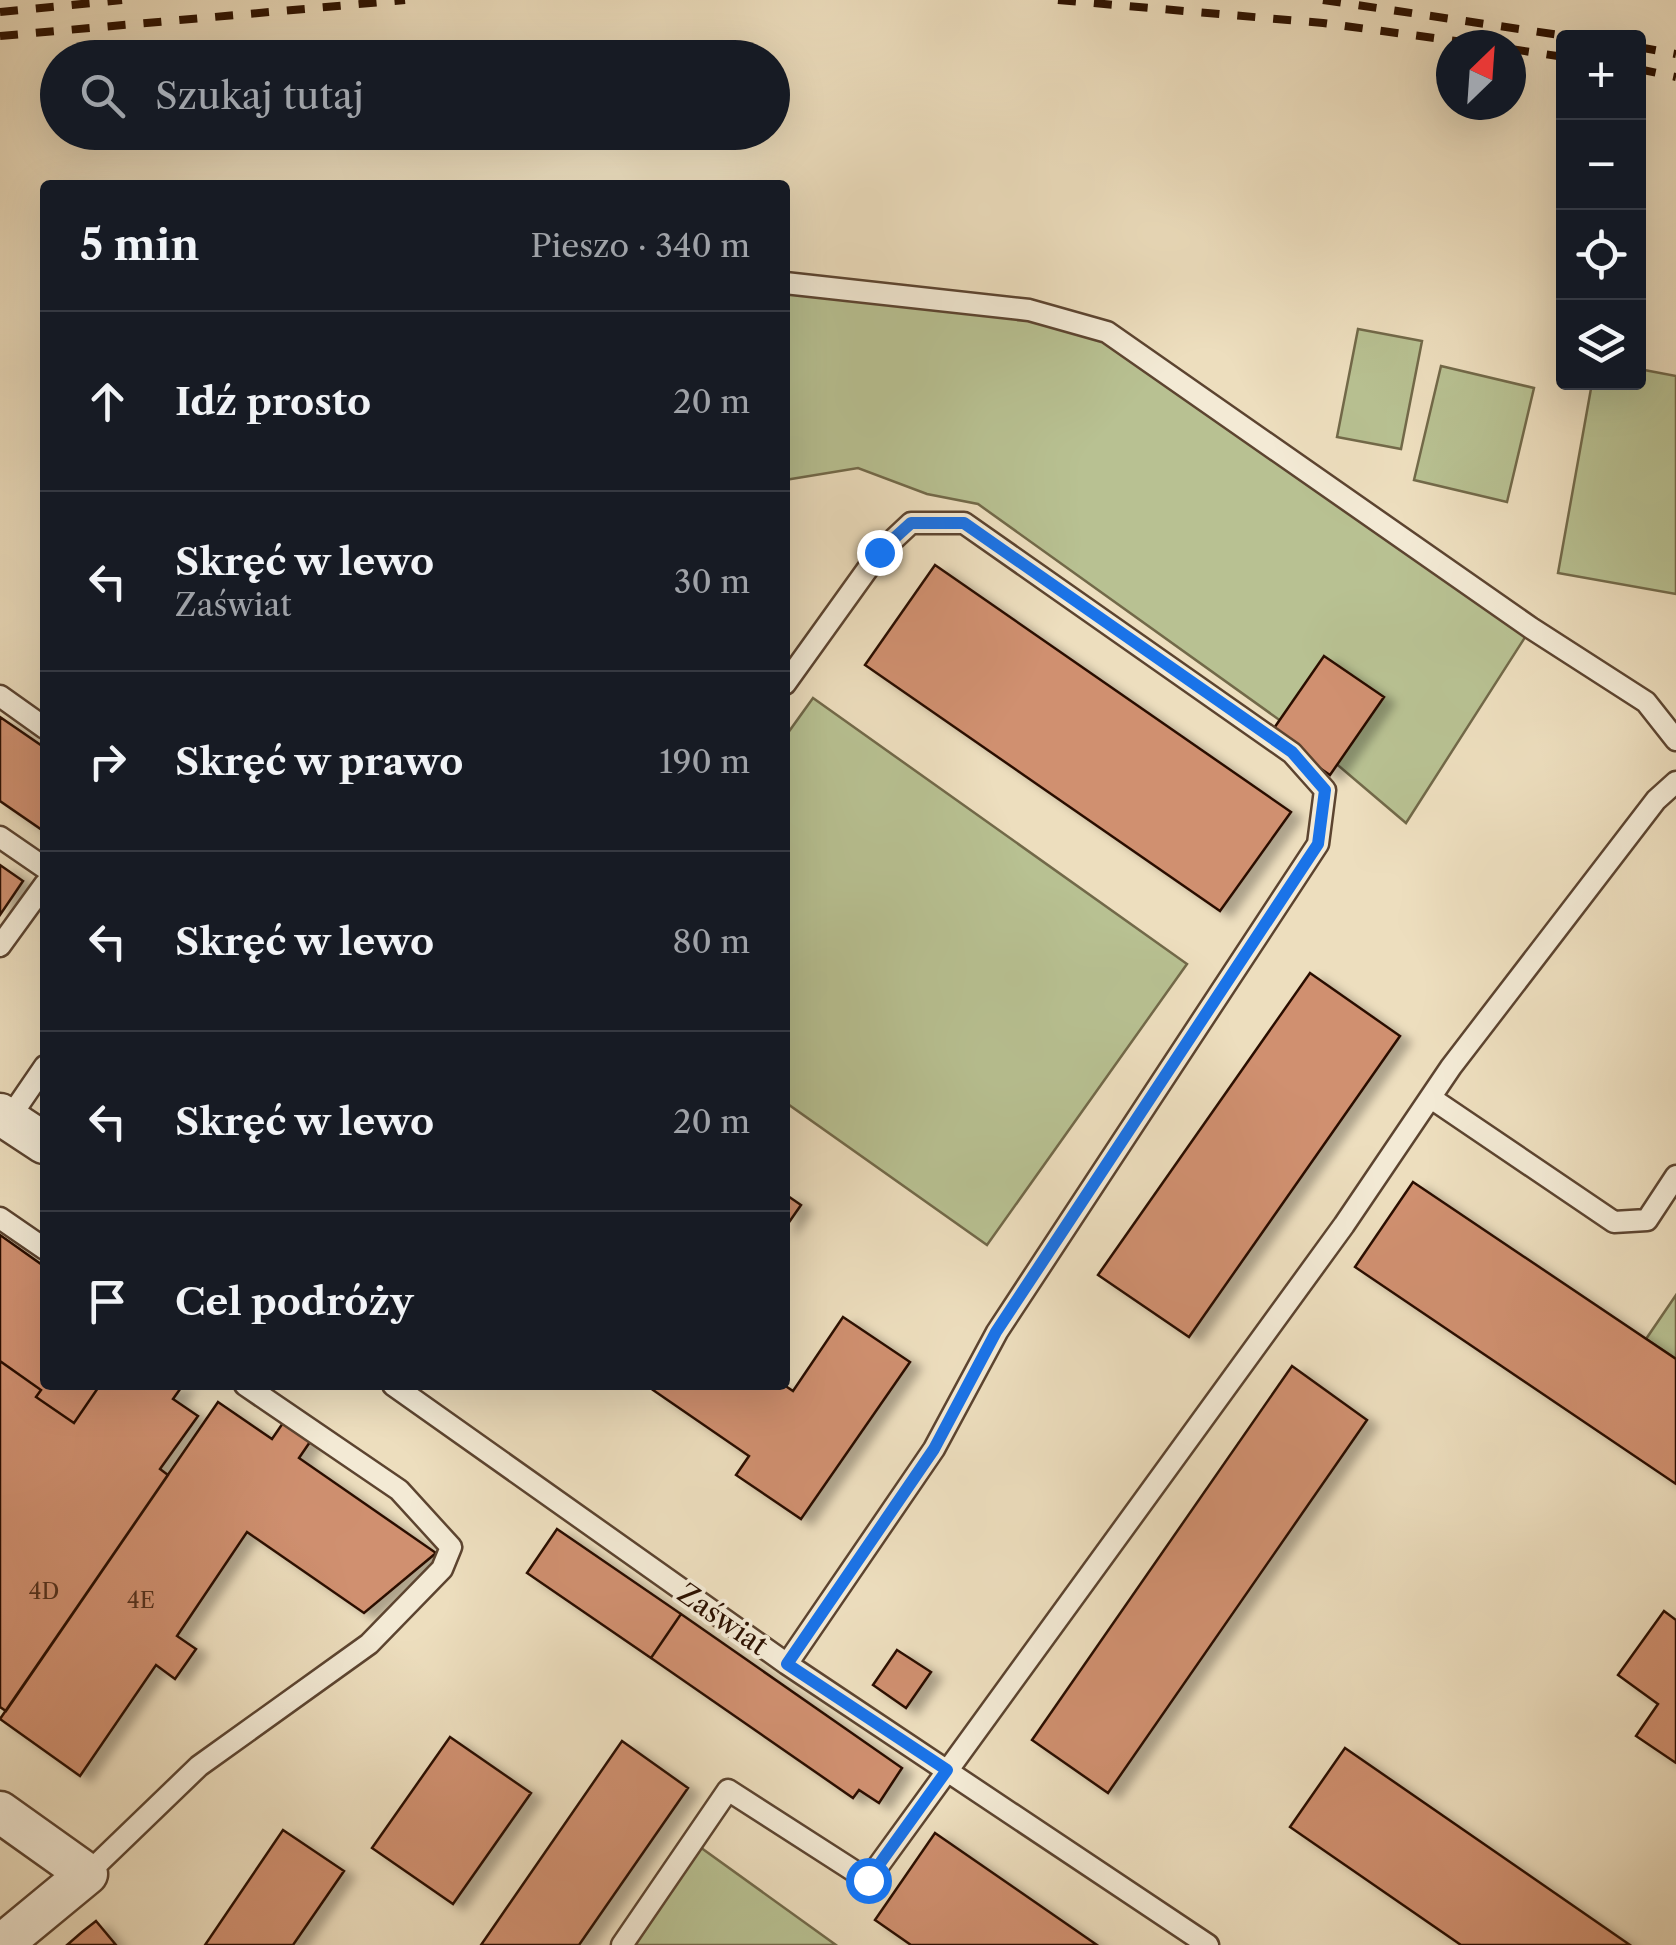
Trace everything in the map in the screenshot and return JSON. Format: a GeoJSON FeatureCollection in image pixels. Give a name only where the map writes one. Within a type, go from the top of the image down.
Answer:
{"type":"FeatureCollection","features":[{"type":"Feature","properties":{"kind":"street"},"geometry":{"type":"LineString","coordinates":[[4,1117],[40,1140]]}},
{"type":"Feature","properties":{"kind":"street"},"geometry":{"type":"LineString","coordinates":[[0,1812],[87,1874],[1,1945]]}},
{"type":"Feature","properties":{"kind":"lane"},"geometry":{"type":"LineString","coordinates":[[790,284],[1029,310],[1107,332],[1530,628],[1646,702],[1676,740]]}},
{"type":"Feature","properties":{"kind":"lane"},"geometry":{"type":"LineString","coordinates":[[787,1664],[934,1449],[996,1332],[1318,844],[1325,790],[1292,752],[964,523],[911,523],[879,552],[790,677]]}},
{"type":"Feature","properties":{"kind":"lane"},"geometry":{"type":"LineString","coordinates":[[0,696],[40,724]]}},
{"type":"Feature","properties":{"kind":"lane"},"geometry":{"type":"LineString","coordinates":[[622,1945],[728,1790],[868,1880],[1344,1226],[1430,1098],[1656,800],[1676,782]]}},
{"type":"Feature","properties":{"kind":"lane"},"geometry":{"type":"LineString","coordinates":[[0,836],[40,864]]}},
{"type":"Feature","properties":{"kind":"lane"},"geometry":{"type":"LineString","coordinates":[[0,946],[40,891]]}},
{"type":"Feature","properties":{"kind":"lane"},"geometry":{"type":"LineString","coordinates":[[4,1117],[40,1072]]}},
{"type":"Feature","properties":{"kind":"lane"},"geometry":{"type":"LineString","coordinates":[[1430,1098],[1614,1222],[1647,1220],[1676,1176]]}},
{"type":"Feature","properties":{"kind":"lane"},"geometry":{"type":"LineString","coordinates":[[0,1218],[40,1246]]}},
{"type":"Feature","properties":{"kind":"lane"},"geometry":{"type":"LineString","coordinates":[[87,1874],[200,1766],[369,1644],[442,1569],[451,1547],[399,1490],[251,1390]]}},
{"type":"Feature","properties":{"kind":"lane","name":"Zaświat"},"geometry":{"type":"LineString","coordinates":[[400,1390],[787,1664],[1208,1945]]}},
{"type":"Feature","properties":{"kind":"green space"},"geometry":{"type":"Polygon","coordinates":[[[790,284],[1029,310],[1107,332],[1531,628],[1406,823],[1313,744],[978,504],[927,494],[858,468],[790,479],[790,284]]]}},
{"type":"Feature","properties":{"kind":"green space"},"geometry":{"type":"Polygon","coordinates":[[[1358,329],[1422,341],[1401,449],[1337,437],[1358,329]]]}},
{"type":"Feature","properties":{"kind":"green space"},"geometry":{"type":"Polygon","coordinates":[[[1441,366],[1534,388],[1507,502],[1414,480],[1441,366]]]}},
{"type":"Feature","properties":{"kind":"green space"},"geometry":{"type":"Polygon","coordinates":[[[1646,370],[1676,376],[1676,594],[1558,573],[1591,390],[1646,390],[1646,370]]]}},
{"type":"Feature","properties":{"kind":"green space"},"geometry":{"type":"Polygon","coordinates":[[[813,698],[1187,964],[987,1245],[790,1106],[790,730],[813,698]]]}},
{"type":"Feature","properties":{"kind":"green space"},"geometry":{"type":"Polygon","coordinates":[[[1676,1295],[1676,1359],[1646,1339],[1676,1295]]]}},
{"type":"Feature","properties":{"kind":"green space"},"geometry":{"type":"Polygon","coordinates":[[[693,1842],[836,1945],[622,1945],[693,1842]]]}},
{"type":"Feature","properties":{"kind":"building"},"geometry":{"type":"Polygon","coordinates":[[[935,565],[1291,812],[1220,911],[865,665],[935,565]]]}},
{"type":"Feature","properties":{"kind":"building"},"geometry":{"type":"Polygon","coordinates":[[[1324,656],[1384,697],[1330,775],[1270,734],[1324,656]]]}},
{"type":"Feature","properties":{"kind":"building"},"geometry":{"type":"Polygon","coordinates":[[[0,717],[40,745],[40,829],[0,801],[0,717]]]}},
{"type":"Feature","properties":{"kind":"building"},"geometry":{"type":"Polygon","coordinates":[[[0,865],[23,881],[0,915],[0,865]]]}},
{"type":"Feature","properties":{"kind":"building"},"geometry":{"type":"Polygon","coordinates":[[[1310,973],[1400,1036],[1189,1337],[1098,1275],[1310,973]]]}},
{"type":"Feature","properties":{"kind":"building"},"geometry":{"type":"Polygon","coordinates":[[[1413,1182],[1676,1359],[1676,1484],[1355,1267],[1413,1182]]]}},
{"type":"Feature","properties":{"kind":"building"},"geometry":{"type":"Polygon","coordinates":[[[790,1197],[801,1205],[790,1221],[790,1197]]]}},
{"type":"Feature","properties":{"kind":"building"},"geometry":{"type":"Polygon","coordinates":[[[0,1235],[40,1263],[40,1389],[0,1361],[0,1235]]]}},
{"type":"Feature","properties":{"kind":"building"},"geometry":{"type":"Polygon","coordinates":[[[843,1317],[910,1362],[801,1519],[736,1475],[749,1456],[653,1390],[790,1389],[793,1391],[843,1317]]]}},
{"type":"Feature","properties":{"kind":"building"},"geometry":{"type":"Polygon","coordinates":[[[0,1361],[41,1390],[36,1397],[74,1423],[97,1390],[179,1390],[173,1399],[198,1416],[160,1469],[168,1475],[6,1711],[0,1707],[0,1361]]]}},
{"type":"Feature","properties":{"kind":"building"},"geometry":{"type":"Polygon","coordinates":[[[1292,1366],[1367,1420],[1108,1793],[1032,1740],[1292,1366]]]}},
{"type":"Feature","properties":{"kind":"building"},"geometry":{"type":"Polygon","coordinates":[[[41,1390],[97,1390],[74,1423],[36,1397],[41,1390]]]}},
{"type":"Feature","properties":{"kind":"building"},"geometry":{"type":"Polygon","coordinates":[[[218,1402],[272,1439],[285,1420],[312,1439],[299,1458],[436,1553],[364,1613],[247,1532],[177,1636],[196,1649],[175,1679],[156,1665],[80,1776],[0,1719],[218,1402]]]}},
{"type":"Feature","properties":{"kind":"building"},"geometry":{"type":"Polygon","coordinates":[[[557,1529],[681,1614],[651,1658],[527,1573],[557,1529]]]}},
{"type":"Feature","properties":{"kind":"building"},"geometry":{"type":"Polygon","coordinates":[[[1664,1611],[1676,1620],[1676,1763],[1636,1736],[1658,1704],[1618,1675],[1664,1611]]]}},
{"type":"Feature","properties":{"kind":"building"},"geometry":{"type":"Polygon","coordinates":[[[681,1614],[902,1768],[879,1803],[859,1790],[853,1798],[651,1658],[681,1614]]]}},
{"type":"Feature","properties":{"kind":"building"},"geometry":{"type":"Polygon","coordinates":[[[897,1650],[931,1672],[906,1708],[873,1685],[897,1650]]]}},
{"type":"Feature","properties":{"kind":"building"},"geometry":{"type":"Polygon","coordinates":[[[450,1737],[531,1793],[453,1904],[372,1848],[450,1737]]]}},
{"type":"Feature","properties":{"kind":"building"},"geometry":{"type":"Polygon","coordinates":[[[622,1741],[688,1788],[579,1945],[481,1945],[622,1741]]]}},
{"type":"Feature","properties":{"kind":"building"},"geometry":{"type":"Polygon","coordinates":[[[1345,1748],[1630,1945],[1461,1945],[1290,1827],[1345,1748]]]}},
{"type":"Feature","properties":{"kind":"building"},"geometry":{"type":"Polygon","coordinates":[[[283,1830],[344,1871],[293,1945],[205,1945],[283,1830]]]}},
{"type":"Feature","properties":{"kind":"building"},"geometry":{"type":"Polygon","coordinates":[[[935,1833],[1097,1945],[911,1945],[875,1920],[935,1833]]]}},
{"type":"Feature","properties":{"kind":"building"},"geometry":{"type":"Polygon","coordinates":[[[96,1921],[116,1945],[67,1945],[82,1932],[96,1921]]]}},
{"type":"Feature","properties":{"kind":"railway"},"geometry":{"type":"LineString","coordinates":[[0,12],[122,0]]}},
{"type":"Feature","properties":{"kind":"railway"},"geometry":{"type":"LineString","coordinates":[[0,36],[405,0]]}},
{"type":"Feature","properties":{"kind":"railway"},"geometry":{"type":"LineString","coordinates":[[1058,0],[1323,23],[1436,38]]}},
{"type":"Feature","properties":{"kind":"railway"},"geometry":{"type":"LineString","coordinates":[[1323,0],[1556,34]]}},
{"type":"Feature","properties":{"kind":"railway"},"geometry":{"type":"LineString","coordinates":[[1646,48],[1676,54]]}},
{"type":"Feature","properties":{"kind":"railway"},"geometry":{"type":"LineString","coordinates":[[1526,51],[1556,56]]}},
{"type":"Feature","properties":{"kind":"railway"},"geometry":{"type":"LineString","coordinates":[[1646,71],[1676,77]]}},
{"type":"Feature","properties":{"kind":"route"},"geometry":{"type":"LineString","coordinates":[[868,1880],[947,1770],[787,1664],[934,1449],[996,1332],[1318,844],[1325,790],[1292,752],[964,523],[911,523],[879,552]]}}]}
